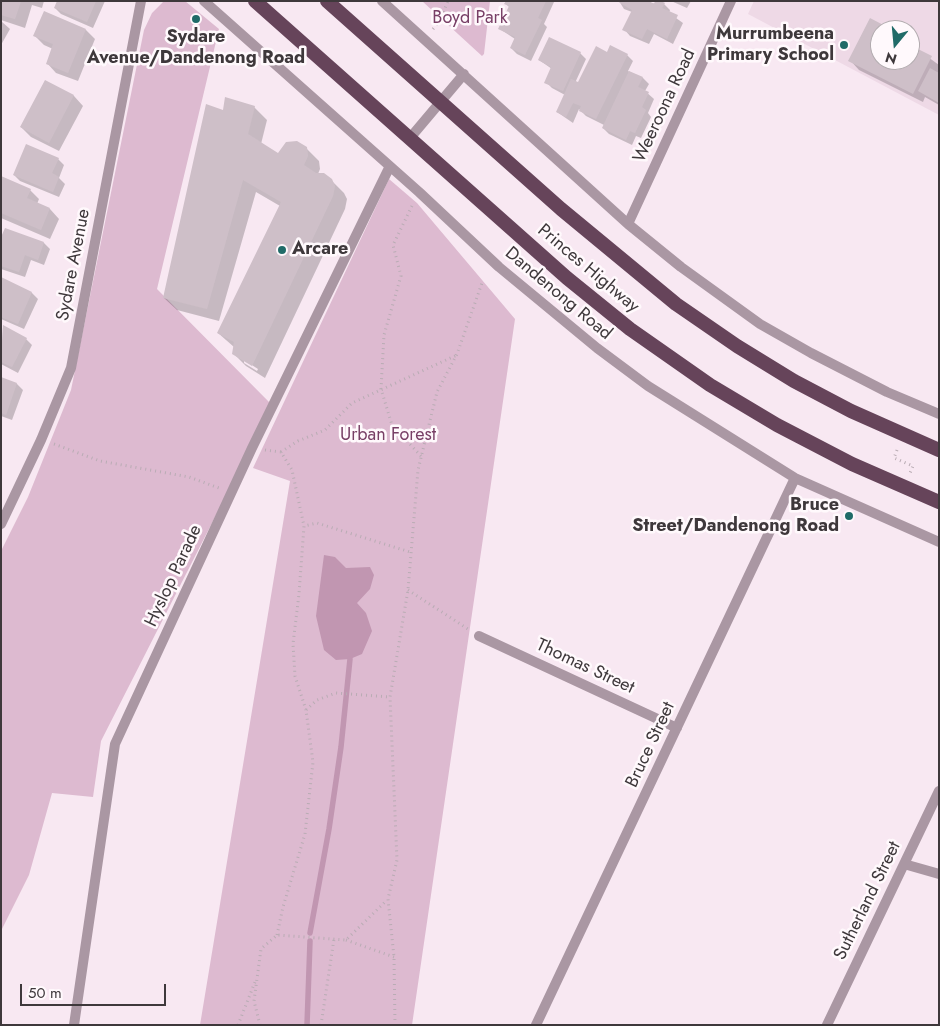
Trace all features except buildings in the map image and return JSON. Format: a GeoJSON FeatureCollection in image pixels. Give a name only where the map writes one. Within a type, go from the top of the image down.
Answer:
{"type":"FeatureCollection","features":[{"type":"Feature","properties":{"kind":"highway","name":"Princes Highway"},"geometry":{"type":"LineString","coordinates":[[255,1],[589,298],[680,365],[742,405],[800,437],[870,473],[939,502]]}},
{"type":"Feature","properties":{"kind":"highway","name":"Princes Highway"},"geometry":{"type":"LineString","coordinates":[[327,1],[622,261],[702,322],[814,392],[851,411],[939,450]]}},
{"type":"Feature","properties":{"kind":"street","name":"Sydare Avenue"},"geometry":{"type":"LineString","coordinates":[[1,524],[41,440],[71,368],[141,1]]}},
{"type":"Feature","properties":{"kind":"street","name":"Dandenong Road"},"geometry":{"type":"LineString","coordinates":[[204,1],[389,168],[419,192],[499,267],[597,348],[648,386],[702,422],[795,478],[939,542]]}},
{"type":"Feature","properties":{"kind":"street"},"geometry":{"type":"LineString","coordinates":[[382,1],[628,224],[681,267],[760,324],[843,371],[939,414]]}},
{"type":"Feature","properties":{"kind":"street","name":"Weeroona Road"},"geometry":{"type":"LineString","coordinates":[[628,224],[731,1]]}},
{"type":"Feature","properties":{"kind":"street"},"geometry":{"type":"LineString","coordinates":[[410,138],[464,74]]}},
{"type":"Feature","properties":{"kind":"street","name":"Hyslop Parade"},"geometry":{"type":"LineString","coordinates":[[74,1025],[114,744],[252,448],[389,168]]}},
{"type":"Feature","properties":{"kind":"street","name":"Bruce Street"},"geometry":{"type":"LineString","coordinates":[[536,1025],[795,478]]}},
{"type":"Feature","properties":{"kind":"street","name":"Thomas Street"},"geometry":{"type":"LineString","coordinates":[[479,636],[677,728]]}},
{"type":"Feature","properties":{"kind":"street","name":"Sutherland Street"},"geometry":{"type":"LineString","coordinates":[[827,1025],[939,791]]}},
{"type":"Feature","properties":{"kind":"street"},"geometry":{"type":"LineString","coordinates":[[904,864],[939,874]]}},
{"type":"Feature","properties":{"kind":"path"},"geometry":{"type":"LineString","coordinates":[[440,20],[448,1]]}},
{"type":"Feature","properties":{"kind":"path"},"geometry":{"type":"LineString","coordinates":[[419,192],[393,245],[400,276],[384,335],[381,389],[392,425],[421,457]]}},
{"type":"Feature","properties":{"kind":"path"},"geometry":{"type":"LineString","coordinates":[[395,1025],[394,957],[388,899],[396,860],[390,697],[408,590],[418,470],[437,392],[457,354],[482,284]]}},
{"type":"Feature","properties":{"kind":"path"},"geometry":{"type":"LineString","coordinates":[[252,448],[281,452],[298,441],[325,430],[352,403],[457,354]]}},
{"type":"Feature","properties":{"kind":"path"},"geometry":{"type":"LineString","coordinates":[[41,440],[100,461],[189,478],[231,492]]}},
{"type":"Feature","properties":{"kind":"path"},"geometry":{"type":"LineString","coordinates":[[898,450],[894,458],[913,466],[910,474]]}},
{"type":"Feature","properties":{"kind":"path"},"geometry":{"type":"LineString","coordinates":[[260,1025],[254,1001],[261,949],[277,935],[283,907],[305,834],[313,762],[306,710],[295,676],[293,644],[304,526],[292,470],[281,452]]}},
{"type":"Feature","properties":{"kind":"path"},"geometry":{"type":"LineString","coordinates":[[304,526],[317,523],[410,552]]}},
{"type":"Feature","properties":{"kind":"path"},"geometry":{"type":"LineString","coordinates":[[408,590],[479,636]]}},
{"type":"Feature","properties":{"kind":"path"},"geometry":{"type":"LineString","coordinates":[[306,710],[317,700],[336,693],[390,697]]}},
{"type":"Feature","properties":{"kind":"path"},"geometry":{"type":"LineString","coordinates":[[346,940],[388,899]]}},
{"type":"Feature","properties":{"kind":"path"},"geometry":{"type":"LineString","coordinates":[[277,935],[346,940],[394,957]]}},
{"type":"Feature","properties":{"kind":"path"},"geometry":{"type":"LineString","coordinates":[[322,1025],[334,939]]}},
{"type":"Feature","properties":{"kind":"path"},"geometry":{"type":"LineString","coordinates":[[238,1025],[258,977]]}},
{"type":"Feature","properties":{"kind":"shaded area","name":"Murrumbeena Primary School"},"geometry":{"type":"Polygon","coordinates":[[[754,1],[939,1],[939,115],[748,14],[754,1]]]}},
{"type":"Feature","properties":{"kind":"shaded area"},"geometry":{"type":"Polygon","coordinates":[[[324,555],[335,557],[346,568],[370,567],[374,575],[370,589],[357,603],[366,613],[372,631],[362,654],[350,659],[336,660],[324,650],[316,616],[324,555]]]}},
{"type":"Feature","properties":{"kind":"green space"},"geometry":{"type":"Polygon","coordinates":[[[185,1],[219,29],[157,289],[270,403],[242,464],[101,741],[93,797],[52,793],[29,875],[1,931],[1,551],[28,497],[71,390],[144,30],[152,13],[163,2],[185,1]]]}},
{"type":"Feature","properties":{"kind":"green space","name":"Boyd Park"},"geometry":{"type":"Polygon","coordinates":[[[422,1],[490,1],[484,54],[482,56],[422,1]]]}},
{"type":"Feature","properties":{"kind":"green space","name":"Urban Forest"},"geometry":{"type":"Polygon","coordinates":[[[389,179],[417,203],[515,319],[412,1025],[200,1025],[290,481],[253,468],[389,179]]]}},
{"type":"Feature","properties":{"kind":"waterway"},"geometry":{"type":"LineString","coordinates":[[310,933],[329,829],[341,747],[350,659]]}},
{"type":"Feature","properties":{"kind":"waterway"},"geometry":{"type":"LineString","coordinates":[[307,1025],[310,941]]}},
{"type":"Feature","properties":{"kind":"place","name":"Sydare Avenue/Dandenong Road"},"geometry":{"type":"Point","coordinates":[196,19]}},
{"type":"Feature","properties":{"kind":"place","name":"Murrumbeena Primary School"},"geometry":{"type":"Point","coordinates":[844,45]}},
{"type":"Feature","properties":{"kind":"place","name":"Arcare"},"geometry":{"type":"Point","coordinates":[282,250]}},
{"type":"Feature","properties":{"kind":"place","name":"Bruce Street/Dandenong Road"},"geometry":{"type":"Point","coordinates":[849,516]}}]}
